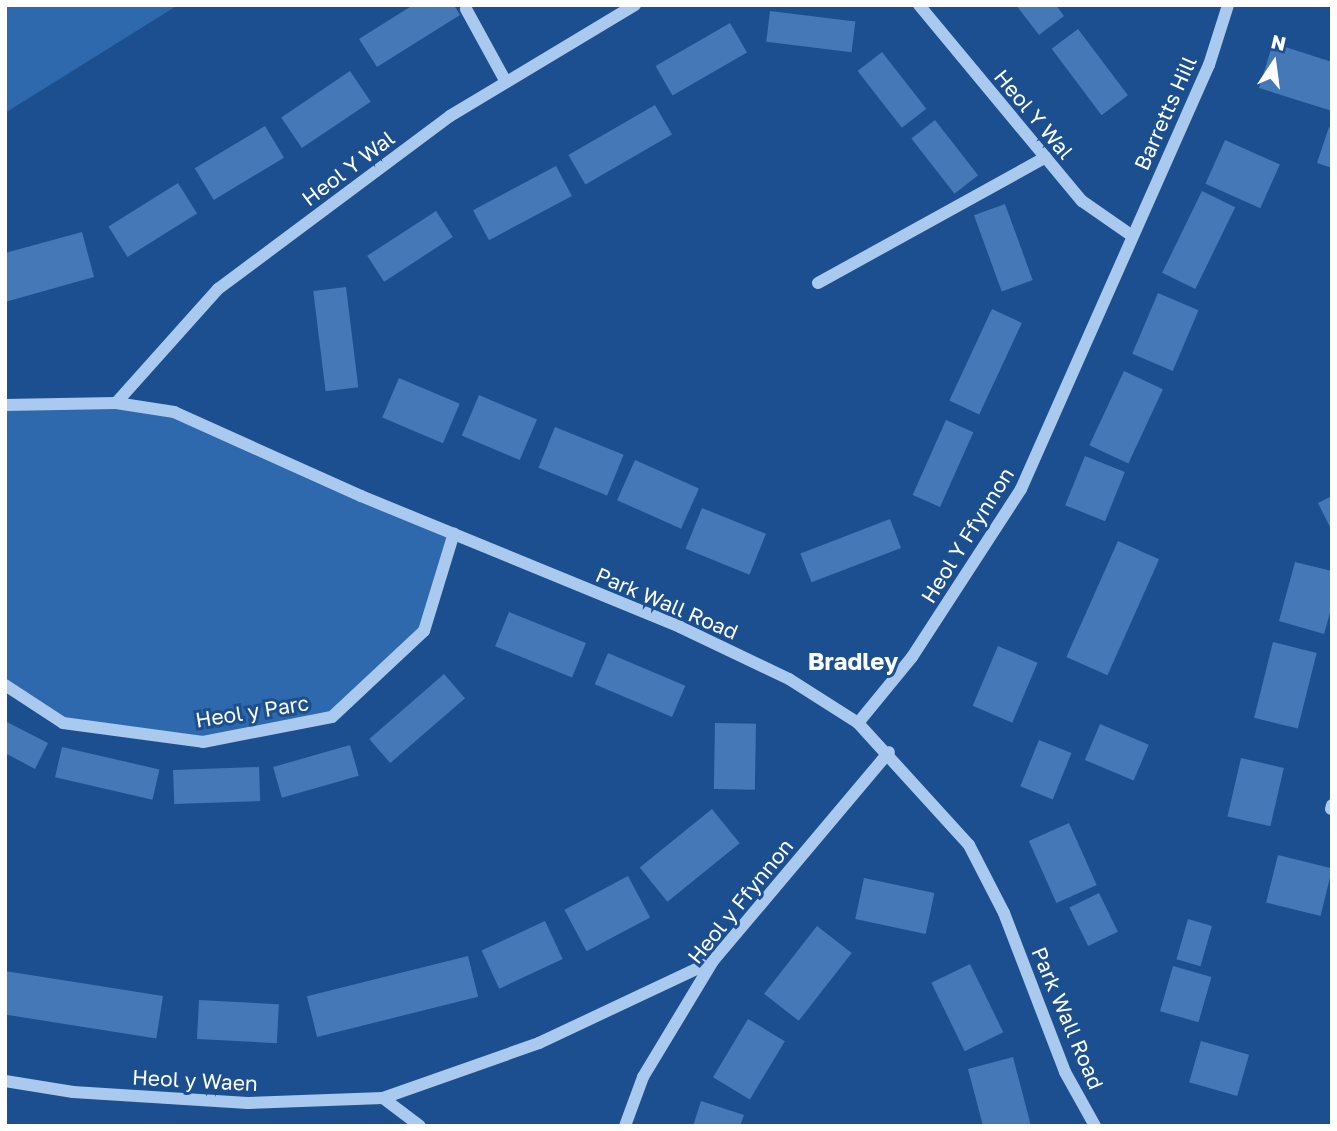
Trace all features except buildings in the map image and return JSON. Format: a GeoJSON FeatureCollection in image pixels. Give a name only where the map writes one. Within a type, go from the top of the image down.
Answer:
{"type":"FeatureCollection","features":[{"type":"Feature","properties":{"kind":"street","name":"Heol Y Wal"},"geometry":{"type":"LineString","coordinates":[[116,403],[218,289],[450,116],[635,5]]}},
{"type":"Feature","properties":{"kind":"street","name":"Heol Y Wal"},"geometry":{"type":"LineString","coordinates":[[919,5],[1082,201],[1131,235]]}},
{"type":"Feature","properties":{"kind":"street","name":"Barretts Hill"},"geometry":{"type":"LineString","coordinates":[[1131,235],[1233,6]]}},
{"type":"Feature","properties":{"kind":"street"},"geometry":{"type":"LineString","coordinates":[[466,9],[506,82]]}},
{"type":"Feature","properties":{"kind":"street"},"geometry":{"type":"LineString","coordinates":[[818,283],[1046,157]]}},
{"type":"Feature","properties":{"kind":"street","name":"Heol Y Ffynnon"},"geometry":{"type":"LineString","coordinates":[[858,723],[912,657],[1021,489],[1131,235]]}},
{"type":"Feature","properties":{"kind":"street","name":"Park Wall Road"},"geometry":{"type":"LineString","coordinates":[[5,405],[116,403],[174,412],[789,678],[858,723],[889,752],[969,845],[1004,914],[1065,1072],[1095,1126]]}},
{"type":"Feature","properties":{"kind":"street","name":"Heol y Parc"},"geometry":{"type":"LineString","coordinates":[[5,685],[63,723],[203,742],[332,717],[424,631],[454,533]]}},
{"type":"Feature","properties":{"kind":"street","name":"Heol y Ffynnon"},"geometry":{"type":"LineString","coordinates":[[625,1126],[643,1077],[713,961],[889,752]]}},
{"type":"Feature","properties":{"kind":"street","name":"Heol y Waen"},"geometry":{"type":"LineString","coordinates":[[5,1081],[74,1093],[248,1103],[383,1098],[539,1043],[713,961]]}},
{"type":"Feature","properties":{"kind":"street"},"geometry":{"type":"LineString","coordinates":[[383,1098],[420,1126]]}},
{"type":"Feature","properties":{"kind":"shaded area"},"geometry":{"type":"Polygon","coordinates":[[[5,5],[178,5],[5,113],[5,5]]]}},
{"type":"Feature","properties":{"kind":"shaded area"},"geometry":{"type":"Polygon","coordinates":[[[116,403],[174,412],[454,533],[424,631],[332,717],[203,742],[63,723],[5,685],[5,405],[116,403]]]}},
{"type":"Feature","properties":{"kind":"district","name":"Bradley"},"geometry":{"type":"Point","coordinates":[853,661]}}]}
